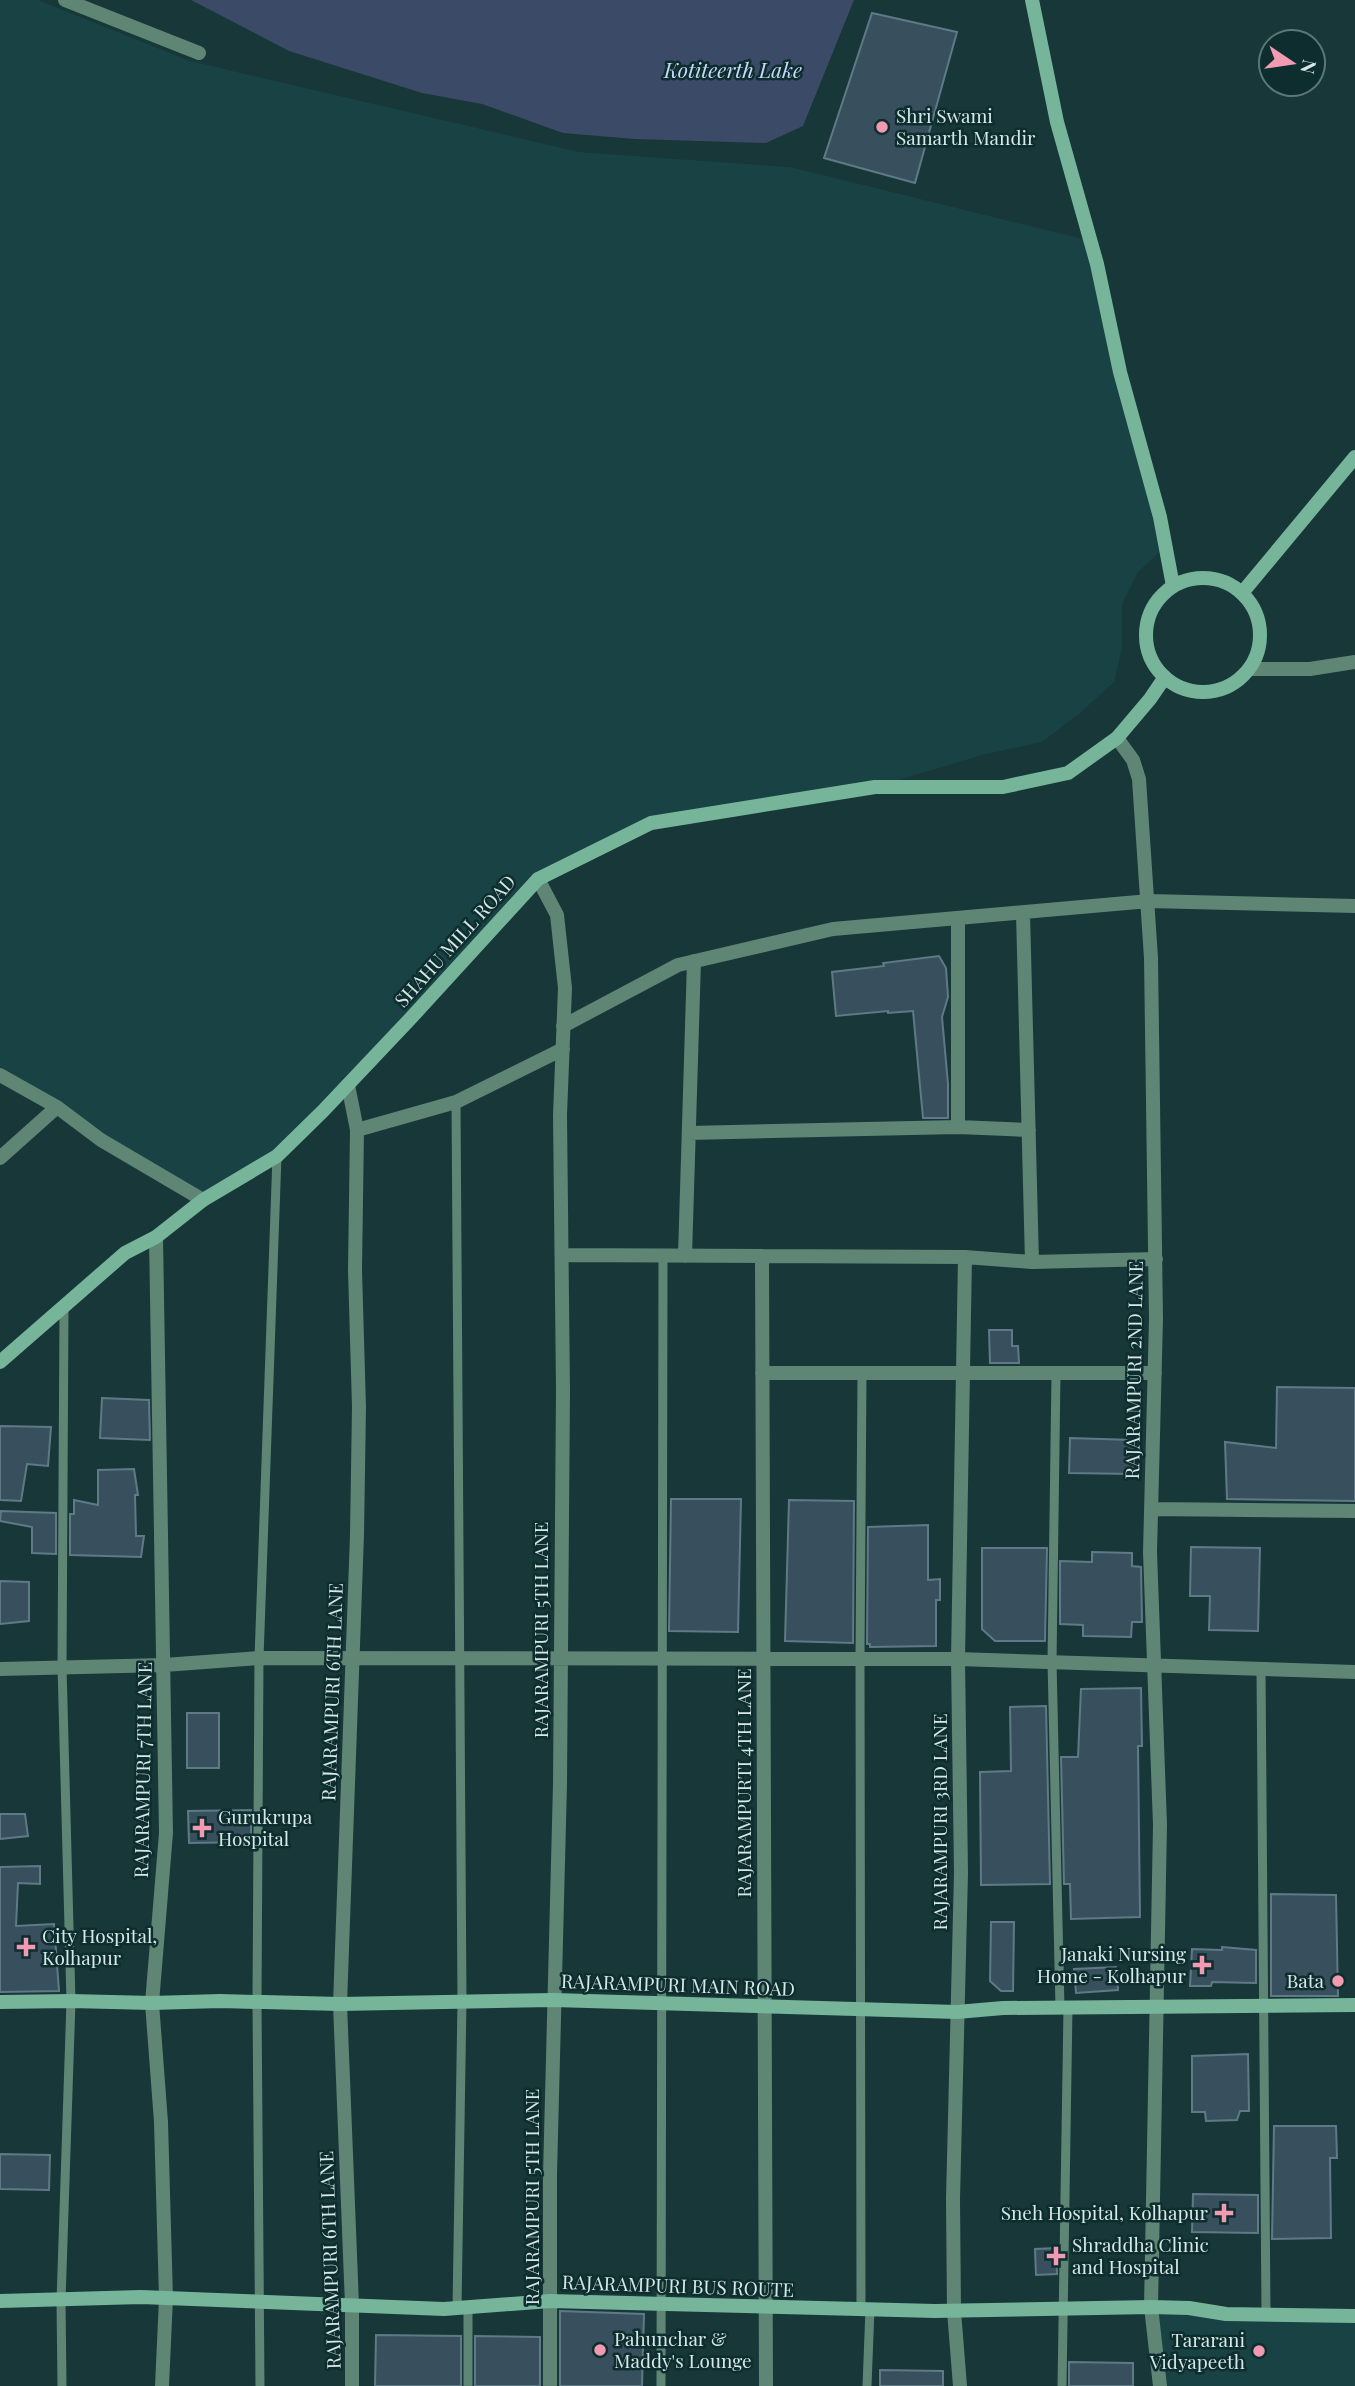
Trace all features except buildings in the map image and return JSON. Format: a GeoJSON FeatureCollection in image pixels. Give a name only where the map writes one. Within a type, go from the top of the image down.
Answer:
{"type":"FeatureCollection","features":[{"type":"Feature","properties":{"kind":"street"},"geometry":{"type":"LineString","coordinates":[[65,0],[199,52]]}},
{"type":"Feature","properties":{"kind":"street"},"geometry":{"type":"LineString","coordinates":[[1032,0],[1057,122],[1097,264],[1120,372],[1160,517],[1173,586]]}},
{"type":"Feature","properties":{"kind":"street"},"geometry":{"type":"LineString","coordinates":[[1242,593],[1355,457]]}},
{"type":"Feature","properties":{"kind":"street"},"geometry":{"type":"LineString","coordinates":[[1209,578],[1227,583],[1242,593],[1254,609],[1259,627],[1259,647],[1250,668],[1223,689],[1204,692],[1185,690],[1155,668],[1147,651],[1145,632],[1149,614],[1159,598],[1173,586],[1191,579],[1209,578]]}},
{"type":"Feature","properties":{"kind":"street"},"geometry":{"type":"LineString","coordinates":[[1250,668],[1310,670],[1355,662]]}},
{"type":"Feature","properties":{"kind":"street","name":"SHAHU MILL ROAD"},"geometry":{"type":"LineString","coordinates":[[0,1362],[125,1252],[156,1237],[203,1200],[277,1156],[348,1085],[538,879],[652,823],[874,786],[1003,787],[1068,774],[1117,738],[1165,677]]}},
{"type":"Feature","properties":{"kind":"street","name":"RAJARAMPURI 2ND LANE"},"geometry":{"type":"LineString","coordinates":[[1117,738],[1133,760],[1139,779],[1149,901],[1156,1259],[1150,1552],[1160,1825],[1157,2008]]}},
{"type":"Feature","properties":{"kind":"street","name":"RAJARAMPURI 5TH LANE"},"geometry":{"type":"LineString","coordinates":[[538,879],[557,915],[565,988],[561,1115],[563,1390],[550,2175],[550,2386]]}},
{"type":"Feature","properties":{"kind":"street"},"geometry":{"type":"LineString","coordinates":[[563,1026],[678,965],[833,929],[1149,901],[1355,906]]}},
{"type":"Feature","properties":{"kind":"street"},"geometry":{"type":"LineString","coordinates":[[1023,913],[1032,1262]]}},
{"type":"Feature","properties":{"kind":"street"},"geometry":{"type":"LineString","coordinates":[[958,919],[958,1127]]}},
{"type":"Feature","properties":{"kind":"street"},"geometry":{"type":"LineString","coordinates":[[685,1256],[694,961]]}},
{"type":"Feature","properties":{"kind":"street"},"geometry":{"type":"LineString","coordinates":[[357,1130],[456,1102],[563,1049]]}},
{"type":"Feature","properties":{"kind":"street"},"geometry":{"type":"LineString","coordinates":[[0,1075],[57,1107],[101,1140],[203,1200]]}},
{"type":"Feature","properties":{"kind":"street","name":"RAJARAMPURI 6TH LANE"},"geometry":{"type":"LineString","coordinates":[[348,1085],[357,1130],[355,1270],[359,1407],[340,2004],[352,2305],[352,2386]]}},
{"type":"Feature","properties":{"kind":"street"},"geometry":{"type":"LineString","coordinates":[[0,1158],[57,1107]]}},
{"type":"Feature","properties":{"kind":"street"},"geometry":{"type":"LineString","coordinates":[[689,1133],[958,1127],[1029,1130]]}},
{"type":"Feature","properties":{"kind":"street","name":"RAJARAMPURI 7TH LANE"},"geometry":{"type":"LineString","coordinates":[[156,1237],[166,1833],[152,2003],[161,2122],[166,2298],[162,2386]]}},
{"type":"Feature","properties":{"kind":"street"},"geometry":{"type":"LineString","coordinates":[[562,1255],[965,1257],[1032,1262],[1156,1259]]}},
{"type":"Feature","properties":{"kind":"street","name":"RAJARAMPURTI 4TH LANE"},"geometry":{"type":"LineString","coordinates":[[762,1256],[766,2386]]}},
{"type":"Feature","properties":{"kind":"street","name":"RAJARAMPURI 3RD LANE"},"geometry":{"type":"LineString","coordinates":[[960,2386],[954,2311],[953,2199],[961,1873],[958,1659],[965,1257]]}},
{"type":"Feature","properties":{"kind":"street"},"geometry":{"type":"LineString","coordinates":[[762,1373],[1155,1373]]}},
{"type":"Feature","properties":{"kind":"street"},"geometry":{"type":"LineString","coordinates":[[1151,1509],[1355,1511]]}},
{"type":"Feature","properties":{"kind":"street"},"geometry":{"type":"LineString","coordinates":[[0,1670],[164,1665],[259,1658],[663,1658],[958,1659],[1355,1672]]}},
{"type":"Feature","properties":{"kind":"street","name":"RAJARAMPURI MAIN ROAD"},"geometry":{"type":"LineString","coordinates":[[0,2002],[340,2004],[554,2000],[957,2012],[1003,2008],[1157,2008],[1198,2005],[1355,2006]]}},
{"type":"Feature","properties":{"kind":"street"},"geometry":{"type":"LineString","coordinates":[[1157,2008],[1152,2307],[1160,2386]]}},
{"type":"Feature","properties":{"kind":"street","name":"RAJARAMPURI BUS ROUTE"},"geometry":{"type":"LineString","coordinates":[[0,2301],[166,2298],[462,2307],[551,2301],[767,2309],[954,2311],[1152,2307],[1189,2308],[1226,2314],[1355,2316]]}},
{"type":"Feature","properties":{"kind":"lane"},"geometry":{"type":"LineString","coordinates":[[456,1102],[461,1659],[462,2307],[468,2386]]}},
{"type":"Feature","properties":{"kind":"lane"},"geometry":{"type":"LineString","coordinates":[[260,2386],[257,2002],[259,1658],[277,1156]]}},
{"type":"Feature","properties":{"kind":"lane"},"geometry":{"type":"LineString","coordinates":[[661,2386],[663,1256]]}},
{"type":"Feature","properties":{"kind":"lane"},"geometry":{"type":"LineString","coordinates":[[62,2386],[61,2301],[71,2001],[62,1667],[64,1306]]}},
{"type":"Feature","properties":{"kind":"lane"},"geometry":{"type":"LineString","coordinates":[[862,1373],[861,2010],[867,2386]]}},
{"type":"Feature","properties":{"kind":"lane"},"geometry":{"type":"LineString","coordinates":[[1056,1374],[1052,1662],[1064,2008],[1062,2386]]}},
{"type":"Feature","properties":{"kind":"lane"},"geometry":{"type":"LineString","coordinates":[[1262,1669],[1266,2314]]}},
{"type":"Feature","properties":{"kind":"shaded area"},"geometry":{"type":"Polygon","coordinates":[[[0,0],[38,0],[190,61],[579,152],[790,167],[1091,241],[1162,550],[1138,572],[1122,604],[1122,647],[1114,682],[1042,742],[982,755],[875,787],[652,823],[546,875],[264,1164],[203,1200],[0,1075],[0,0]]]}},
{"type":"Feature","properties":{"kind":"shaded area","name":"Tararani Vidyapeeth"},"geometry":{"type":"Polygon","coordinates":[[[1158,2309],[1355,2319],[1355,2386],[1166,2386],[1158,2309]]]}},
{"type":"Feature","properties":{"kind":"water","name":"Kotiteerth Lake"},"geometry":{"type":"Polygon","coordinates":[[[191,0],[854,0],[803,126],[766,143],[635,139],[563,133],[482,104],[422,93],[289,51],[191,0]]]}},
{"type":"Feature","properties":{"kind":"place","name":"Shri Swami Samarth Mandir"},"geometry":{"type":"Point","coordinates":[882,127]}},
{"type":"Feature","properties":{"kind":"place","name":"Gurukrupa Hospital"},"geometry":{"type":"Point","coordinates":[202,1828]}},
{"type":"Feature","properties":{"kind":"place","name":"City Hospital, Kolhapur"},"geometry":{"type":"Point","coordinates":[26,1947]}},
{"type":"Feature","properties":{"kind":"place","name":"Janaki Nursing Home - Kolhapur"},"geometry":{"type":"Point","coordinates":[1202,1965]}},
{"type":"Feature","properties":{"kind":"place","name":"Bata"},"geometry":{"type":"Point","coordinates":[1338,1981]}},
{"type":"Feature","properties":{"kind":"place","name":"Sneh Hospital, Kolhapur"},"geometry":{"type":"Point","coordinates":[1224,2213]}},
{"type":"Feature","properties":{"kind":"place","name":"Shraddha Clinic and Hospital"},"geometry":{"type":"Point","coordinates":[1056,2256]}},
{"type":"Feature","properties":{"kind":"place","name":"Pahunchar & Maddy's Lounge"},"geometry":{"type":"Point","coordinates":[600,2350]}},
{"type":"Feature","properties":{"kind":"place","name":"Tararani Vidyapeeth"},"geometry":{"type":"Point","coordinates":[1259,2351]}}]}
